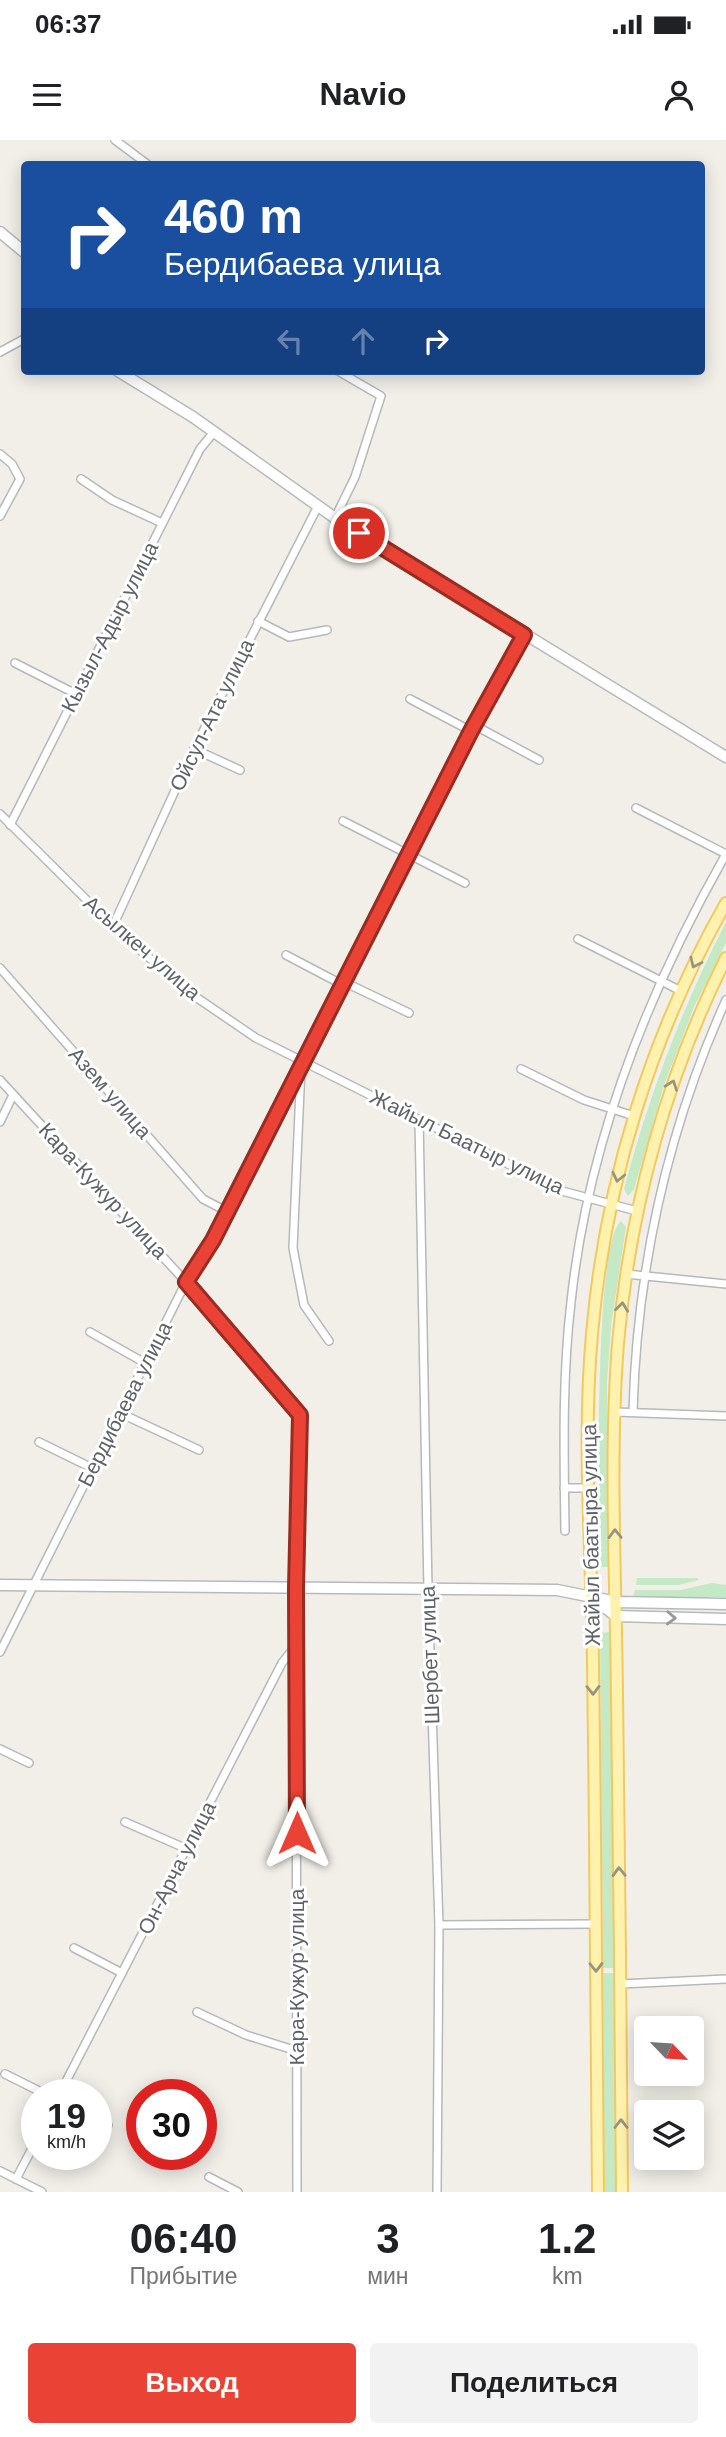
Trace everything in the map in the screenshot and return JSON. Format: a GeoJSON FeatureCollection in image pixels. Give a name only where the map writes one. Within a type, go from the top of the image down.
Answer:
{"type":"FeatureCollection","features":[{"type":"Feature","properties":{"kind":"main road","name":"Жайыл баатыра улица"},"geometry":{"type":"LineString","coordinates":[[598,2192],[589,1488],[591,1336],[611,1204],[634,1116],[681,991],[726,903]]}},
{"type":"Feature","properties":{"kind":"main road","name":"Жайыл баатыра улица"},"geometry":{"type":"LineString","coordinates":[[622,2192],[615,1412],[626,1274],[637,1211],[669,1094],[705,1002],[726,958]]}},
{"type":"Feature","properties":{"kind":"street"},"geometry":{"type":"LineString","coordinates":[[116,140],[143,161]]}},
{"type":"Feature","properties":{"kind":"street"},"geometry":{"type":"LineString","coordinates":[[0,232],[21,250]]}},
{"type":"Feature","properties":{"kind":"street"},"geometry":{"type":"LineString","coordinates":[[0,351],[21,341]]}},
{"type":"Feature","properties":{"kind":"street"},"geometry":{"type":"LineString","coordinates":[[124,375],[214,432],[335,519],[726,757]]}},
{"type":"Feature","properties":{"kind":"street"},"geometry":{"type":"LineString","coordinates":[[335,519],[355,477],[381,396],[345,375]]}},
{"type":"Feature","properties":{"kind":"street","name":"Кызыл-Адыр улица"},"geometry":{"type":"LineString","coordinates":[[10,825],[200,449],[214,432]]}},
{"type":"Feature","properties":{"kind":"street"},"geometry":{"type":"LineString","coordinates":[[0,454],[12,464],[20,479],[0,516]]}},
{"type":"Feature","properties":{"kind":"street"},"geometry":{"type":"LineString","coordinates":[[81,479],[112,500],[162,523]]}},
{"type":"Feature","properties":{"kind":"street","name":"Ойсул-Ата улица"},"geometry":{"type":"LineString","coordinates":[[113,926],[194,749],[318,506]]}},
{"type":"Feature","properties":{"kind":"street"},"geometry":{"type":"LineString","coordinates":[[258,621],[289,637],[327,630]]}},
{"type":"Feature","properties":{"kind":"street","name":"Бердибаева улица"},"geometry":{"type":"LineString","coordinates":[[0,1653],[186,1282],[226,1212],[472,728],[524,635]]}},
{"type":"Feature","properties":{"kind":"street"},"geometry":{"type":"LineString","coordinates":[[15,663],[76,694]]}},
{"type":"Feature","properties":{"kind":"street"},"geometry":{"type":"LineString","coordinates":[[410,699],[539,760]]}},
{"type":"Feature","properties":{"kind":"street"},"geometry":{"type":"LineString","coordinates":[[194,749],[240,770]]}},
{"type":"Feature","properties":{"kind":"street"},"geometry":{"type":"LineString","coordinates":[[565,1531],[568,1327],[588,1198],[628,1058],[659,981],[726,854],[636,808]]}},
{"type":"Feature","properties":{"kind":"street","name":"Асылкеч улица"},"geometry":{"type":"LineString","coordinates":[[0,814],[113,926],[187,991],[256,1038],[302,1060]]}},
{"type":"Feature","properties":{"kind":"street"},"geometry":{"type":"LineString","coordinates":[[343,821],[465,883]]}},
{"type":"Feature","properties":{"kind":"street"},"geometry":{"type":"LineString","coordinates":[[578,939],[681,991]]}},
{"type":"Feature","properties":{"kind":"street"},"geometry":{"type":"LineString","coordinates":[[286,955],[409,1013]]}},
{"type":"Feature","properties":{"kind":"street","name":"Азем улица"},"geometry":{"type":"LineString","coordinates":[[0,968],[203,1199],[226,1212]]}},
{"type":"Feature","properties":{"kind":"street"},"geometry":{"type":"LineString","coordinates":[[633,1411],[635,1346],[657,1202],[692,1082],[726,1000]]}},
{"type":"Feature","properties":{"kind":"street"},"geometry":{"type":"LineString","coordinates":[[302,1060],[293,1248],[304,1305],[329,1341]]}},
{"type":"Feature","properties":{"kind":"street","name":"Жайыл Баатыр улица"},"geometry":{"type":"LineString","coordinates":[[302,1060],[562,1191],[637,1211]]}},
{"type":"Feature","properties":{"kind":"street"},"geometry":{"type":"LineString","coordinates":[[521,1069],[584,1100],[634,1116]]}},
{"type":"Feature","properties":{"kind":"street","name":"Кара-Кужур улица"},"geometry":{"type":"LineString","coordinates":[[0,1080],[186,1282],[300,1415],[296,1588],[297,2192]]}},
{"type":"Feature","properties":{"kind":"street"},"geometry":{"type":"LineString","coordinates":[[0,1122],[13,1094]]}},
{"type":"Feature","properties":{"kind":"street","name":"Шербет улица"},"geometry":{"type":"LineString","coordinates":[[419,1119],[428,1589],[439,1925],[438,2192]]}},
{"type":"Feature","properties":{"kind":"street"},"geometry":{"type":"LineString","coordinates":[[626,1274],[726,1284]]}},
{"type":"Feature","properties":{"kind":"street"},"geometry":{"type":"LineString","coordinates":[[90,1332],[145,1363]]}},
{"type":"Feature","properties":{"kind":"street"},"geometry":{"type":"LineString","coordinates":[[615,1412],[726,1416]]}},
{"type":"Feature","properties":{"kind":"street"},"geometry":{"type":"LineString","coordinates":[[120,1413],[199,1450]]}},
{"type":"Feature","properties":{"kind":"street"},"geometry":{"type":"LineString","coordinates":[[39,1442],[92,1468]]}},
{"type":"Feature","properties":{"kind":"street"},"geometry":{"type":"LineString","coordinates":[[564,1488],[589,1488]]}},
{"type":"Feature","properties":{"kind":"street"},"geometry":{"type":"LineString","coordinates":[[0,1585],[557,1590],[617,1602],[726,1604]]}},
{"type":"Feature","properties":{"kind":"street"},"geometry":{"type":"LineString","coordinates":[[591,1598],[617,1616],[726,1619]]}},
{"type":"Feature","properties":{"kind":"street","name":"Он-Арча улица"},"geometry":{"type":"LineString","coordinates":[[67,2079],[282,1662],[297,1643]]}},
{"type":"Feature","properties":{"kind":"street"},"geometry":{"type":"LineString","coordinates":[[0,1749],[30,1763]]}},
{"type":"Feature","properties":{"kind":"street"},"geometry":{"type":"LineString","coordinates":[[125,1822],[187,1849]]}},
{"type":"Feature","properties":{"kind":"street"},"geometry":{"type":"LineString","coordinates":[[439,1925],[596,1924]]}},
{"type":"Feature","properties":{"kind":"street"},"geometry":{"type":"LineString","coordinates":[[74,1948],[122,1973]]}},
{"type":"Feature","properties":{"kind":"street"},"geometry":{"type":"LineString","coordinates":[[621,1984],[726,1979]]}},
{"type":"Feature","properties":{"kind":"street"},"geometry":{"type":"LineString","coordinates":[[197,2011],[246,2035],[297,2051]]}},
{"type":"Feature","properties":{"kind":"street"},"geometry":{"type":"LineString","coordinates":[[5,2074],[21,2082]]}},
{"type":"Feature","properties":{"kind":"street"},"geometry":{"type":"LineString","coordinates":[[16,2179],[21,2169]]}},
{"type":"Feature","properties":{"kind":"street"},"geometry":{"type":"LineString","coordinates":[[0,2171],[42,2192]]}},
{"type":"Feature","properties":{"kind":"street"},"geometry":{"type":"LineString","coordinates":[[209,2177],[239,2192]]}},
{"type":"Feature","properties":{"kind":"green space"},"geometry":{"type":"Polygon","coordinates":[[[726,922],[726,943],[694,1007],[664,1085],[634,1189],[628,1196],[624,1189],[656,1086],[681,1019],[726,922]]]}},
{"type":"Feature","properties":{"kind":"green space"},"geometry":{"type":"Polygon","coordinates":[[[621,1221],[626,1227],[611,1326],[607,1383],[609,1567],[600,1567],[602,1328],[612,1241],[621,1221]]]}},
{"type":"Feature","properties":{"kind":"green space"},"geometry":{"type":"Polygon","coordinates":[[[637,1578],[699,1580],[679,1585],[636,1585],[637,1578]]]}},
{"type":"Feature","properties":{"kind":"green space"},"geometry":{"type":"Polygon","coordinates":[[[712,1583],[726,1585],[726,1597],[633,1597],[635,1590],[681,1590],[712,1583]]]}},
{"type":"Feature","properties":{"kind":"green space"},"geometry":{"type":"Polygon","coordinates":[[[611,1632],[614,1968],[603,1968],[600,1633],[611,1632]]]}},
{"type":"Feature","properties":{"kind":"green space"},"geometry":{"type":"Polygon","coordinates":[[[603,1973],[614,1973],[616,2192],[604,2192],[603,1973]]]}},
{"type":"Feature","properties":{"kind":"route"},"geometry":{"type":"LineString","coordinates":[[297,1833],[296,1588],[300,1415],[186,1282],[213,1240],[291,1081],[471,731],[524,635],[359,533]]}}]}
